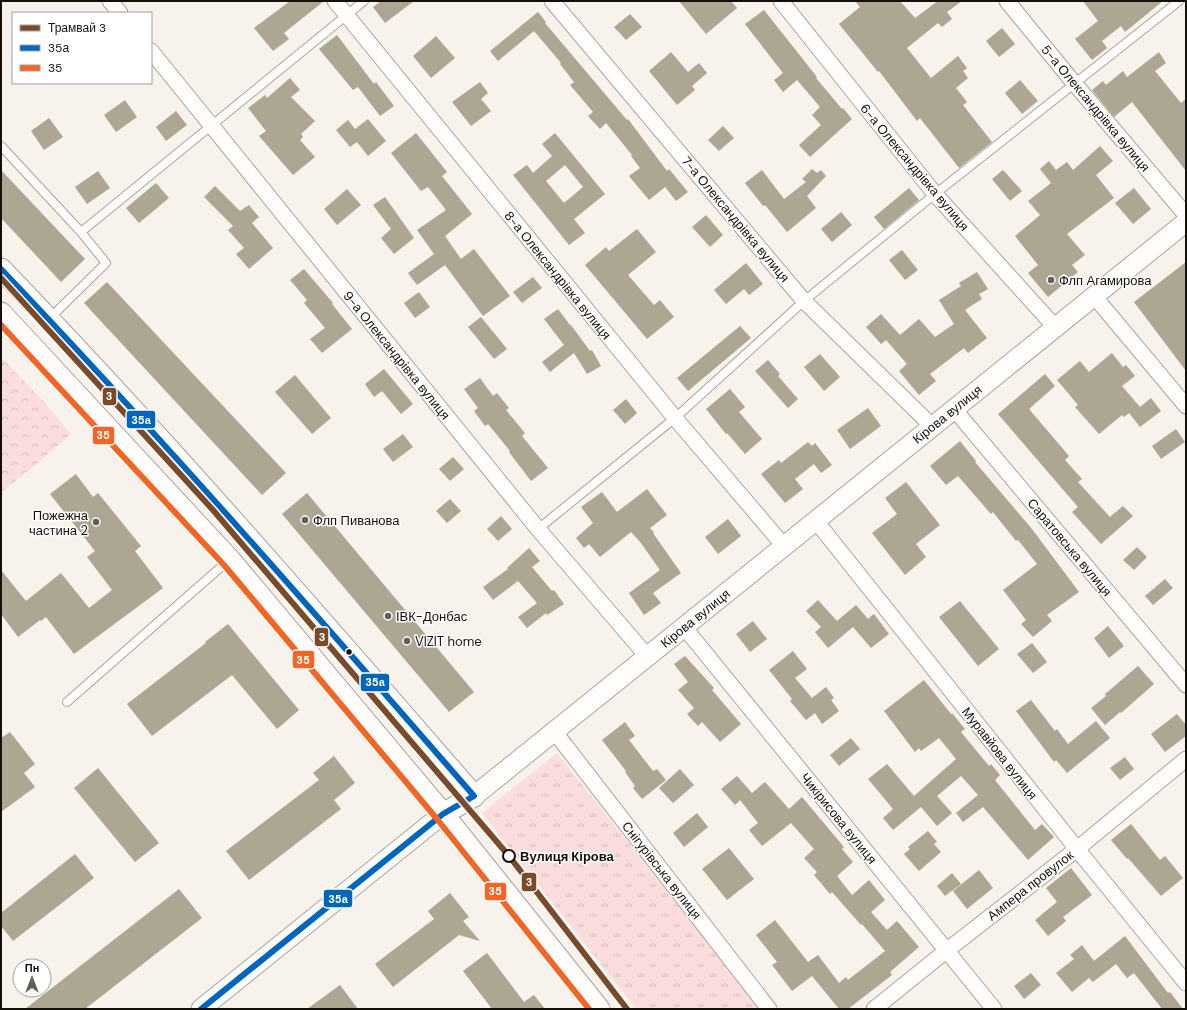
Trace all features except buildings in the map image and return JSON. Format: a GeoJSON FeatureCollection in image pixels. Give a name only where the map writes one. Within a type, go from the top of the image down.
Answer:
{"type":"FeatureCollection","features":[{"type":"Feature","properties":{"kind":"main road"},"geometry":{"type":"LineString","coordinates":[[1,269],[262,553],[474,796]]}},
{"type":"Feature","properties":{"kind":"main road"},"geometry":{"type":"LineString","coordinates":[[1,313],[230,560],[443,814],[599,1009]]}},
{"type":"Feature","properties":{"kind":"main road","name":"Кірова вулиця"},"geometry":{"type":"LineString","coordinates":[[443,814],[474,796]]}},
{"type":"Feature","properties":{"kind":"street"},"geometry":{"type":"LineString","coordinates":[[110,1],[119,12]]}},
{"type":"Feature","properties":{"kind":"street","name":"8-а Олександрівка вулиця"},"geometry":{"type":"LineString","coordinates":[[335,1],[675,418],[784,546]]}},
{"type":"Feature","properties":{"kind":"street","name":"7-а Олександрівка вулиця"},"geometry":{"type":"LineString","coordinates":[[552,1],[804,301],[932,426]]}},
{"type":"Feature","properties":{"kind":"street","name":"6-а Олександрівка вулиця"},"geometry":{"type":"LineString","coordinates":[[781,1],[935,194],[1055,327]]}},
{"type":"Feature","properties":{"kind":"street","name":"5-а Олександрівка вулиця"},"geometry":{"type":"LineString","coordinates":[[1007,1],[1074,83],[1186,215]]}},
{"type":"Feature","properties":{"kind":"street","name":"9-а Олександрівка вулиця"},"geometry":{"type":"LineString","coordinates":[[152,52],[538,529],[647,656]]}},
{"type":"Feature","properties":{"kind":"street","name":"Кірова вулиця"},"geometry":{"type":"LineString","coordinates":[[474,796],[1186,222]]}},
{"type":"Feature","properties":{"kind":"street"},"geometry":{"type":"LineString","coordinates":[[1094,296],[1186,406]]}},
{"type":"Feature","properties":{"kind":"street","name":"Саратовська вулиця"},"geometry":{"type":"LineString","coordinates":[[954,409],[1186,685]]}},
{"type":"Feature","properties":{"kind":"street","name":"Муравйова вулиця"},"geometry":{"type":"LineString","coordinates":[[816,521],[1076,849],[1186,983]]}},
{"type":"Feature","properties":{"kind":"street","name":"Чикірисова вулиця"},"geometry":{"type":"LineString","coordinates":[[684,627],[994,1009]]}},
{"type":"Feature","properties":{"kind":"street","name":"Снігурівська вулиця"},"geometry":{"type":"LineString","coordinates":[[554,731],[769,1009]]}},
{"type":"Feature","properties":{"kind":"street","name":"Ампера провулок"},"geometry":{"type":"LineString","coordinates":[[874,1009],[946,950],[1076,849],[1186,759]]}},
{"type":"Feature","properties":{"kind":"street","name":"Кірова вулиця"},"geometry":{"type":"LineString","coordinates":[[201,1009],[443,814]]}},
{"type":"Feature","properties":{"kind":"lane"},"geometry":{"type":"LineString","coordinates":[[81,232],[364,1]]}},
{"type":"Feature","properties":{"kind":"lane"},"geometry":{"type":"LineString","coordinates":[[538,529],[675,418],[804,301],[935,194],[1179,1]]}},
{"type":"Feature","properties":{"kind":"lane"},"geometry":{"type":"LineString","coordinates":[[1,146],[81,232],[106,263],[49,320]]}},
{"type":"Feature","properties":{"kind":"lane"},"geometry":{"type":"LineString","coordinates":[[67,702],[230,560]]}},
{"type":"Feature","properties":{"kind":"green space"},"geometry":{"type":"Polygon","coordinates":[[[1,357],[45,403],[71,434],[32,468],[1,492],[1,357]]]}},
{"type":"Feature","properties":{"kind":"green space"},"geometry":{"type":"Polygon","coordinates":[[[557,753],[760,1009],[636,1009],[482,813],[557,753]]]}},
{"type":"Feature","properties":{"kind":"tram line","name":"3"},"geometry":{"type":"LineString","coordinates":[[1,278],[213,510],[509,856],[627,1009]]}},
{"type":"Feature","properties":{"kind":"transit line","name":"35а"},"geometry":{"type":"LineString","coordinates":[[1,269],[122,398],[299,596],[474,796],[443,814],[201,1009]]}},
{"type":"Feature","properties":{"kind":"transit line","name":"35"},"geometry":{"type":"LineString","coordinates":[[1,281],[53,336]]}},
{"type":"Feature","properties":{"kind":"transit line","name":"35"},"geometry":{"type":"LineString","coordinates":[[1,325],[224,565],[437,819],[589,1009]]}},
{"type":"Feature","properties":{"kind":"place","name":"Флп Агамирова"},"geometry":{"type":"Point","coordinates":[1051,280]}},
{"type":"Feature","properties":{"kind":"place","name":"Флп Пиванова"},"geometry":{"type":"Point","coordinates":[305,520]}},
{"type":"Feature","properties":{"kind":"place","name":"Пожежна частина 2"},"geometry":{"type":"Point","coordinates":[96,522]}},
{"type":"Feature","properties":{"kind":"place","name":"ІВК-Донбас"},"geometry":{"type":"Point","coordinates":[388,616]}},
{"type":"Feature","properties":{"kind":"place","name":"VIZIT home"},"geometry":{"type":"Point","coordinates":[407,641]}},
{"type":"Feature","properties":{"kind":"place","name":"Вулиця Кірова"},"geometry":{"type":"Point","coordinates":[509,856]}}]}
